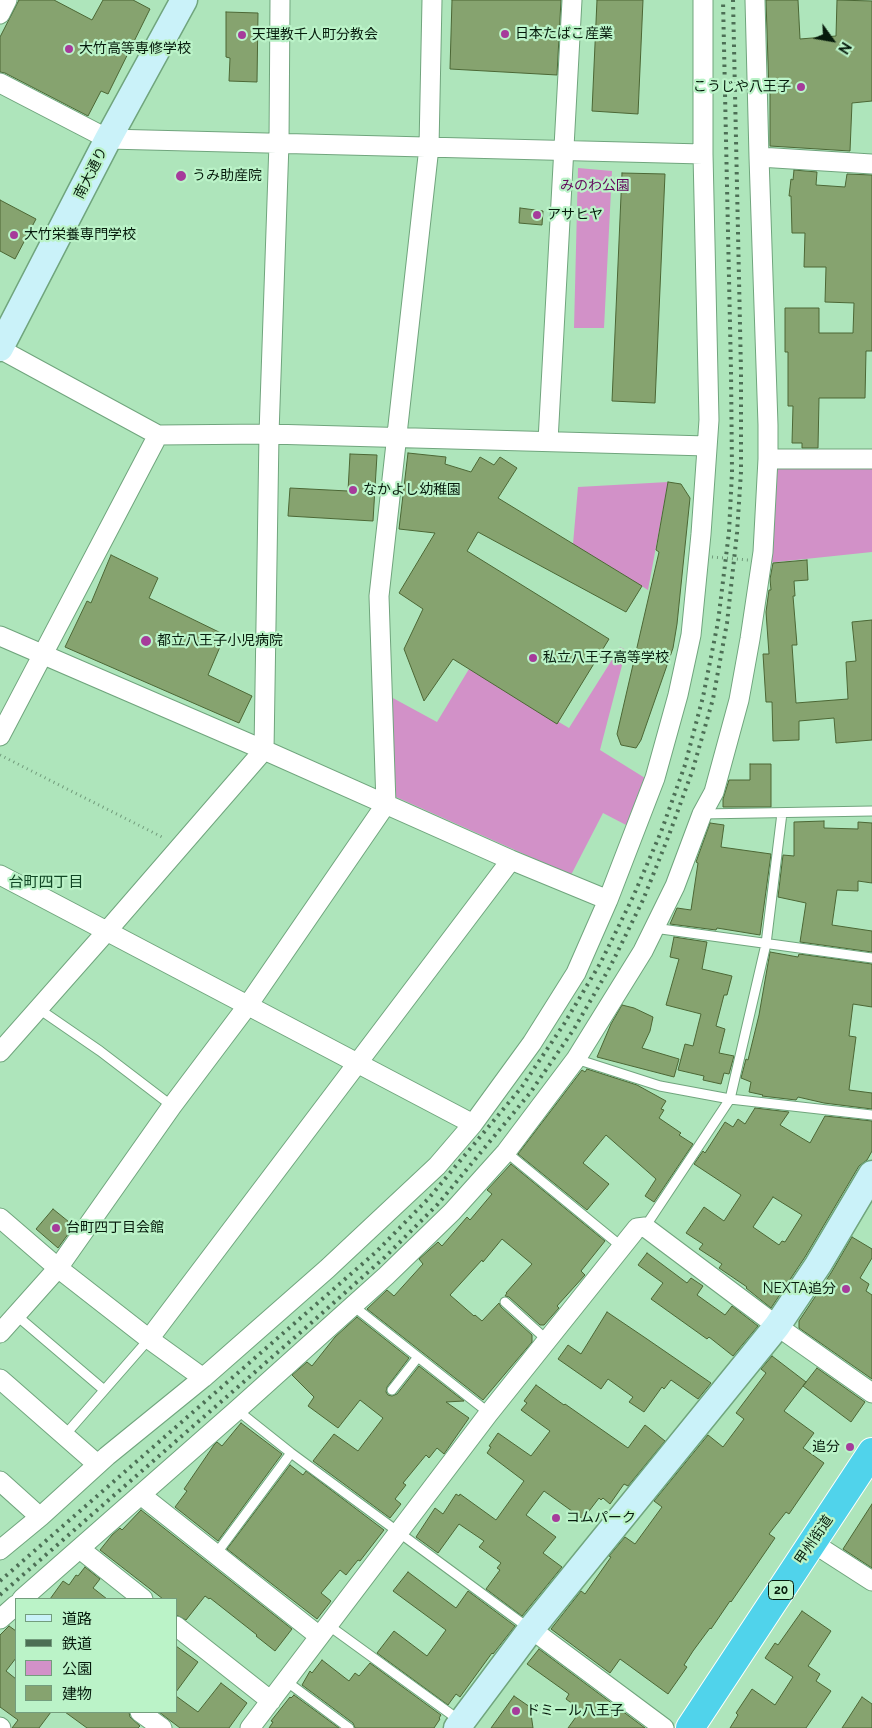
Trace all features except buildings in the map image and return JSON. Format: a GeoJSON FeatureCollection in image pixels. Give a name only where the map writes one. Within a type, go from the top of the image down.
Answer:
{"type":"FeatureCollection","features":[{"type":"Feature","properties":{"kind":"highway","name":"甲州街道"},"geometry":{"type":"LineString","coordinates":[[690,1728],[872,1452]]}},
{"type":"Feature","properties":{"kind":"street"},"geometry":{"type":"LineString","coordinates":[[0,14],[7,0]]}},
{"type":"Feature","properties":{"kind":"street","name":"南大通り"},"geometry":{"type":"LineString","coordinates":[[0,348],[108,139],[184,0]]}},
{"type":"Feature","properties":{"kind":"street"},"geometry":{"type":"LineString","coordinates":[[1,1050],[39,1009],[264,750],[269,434],[279,143],[280,0]]}},
{"type":"Feature","properties":{"kind":"street"},"geometry":{"type":"LineString","coordinates":[[0,1333],[58,1268],[172,1106],[248,1005],[386,804],[379,596],[429,147],[432,0]]}},
{"type":"Feature","properties":{"kind":"street"},"geometry":{"type":"LineString","coordinates":[[548,441],[572,0]]}},
{"type":"Feature","properties":{"kind":"street"},"geometry":{"type":"LineString","coordinates":[[0,1550],[40,1517],[97,1464],[202,1378],[327,1269],[437,1166],[472,1124],[532,1043],[576,973],[608,900],[655,778],[680,686],[690,635],[701,534],[708,420],[703,154],[703,0]]}},
{"type":"Feature","properties":{"kind":"street"},"geometry":{"type":"LineString","coordinates":[[23,1598],[386,1276],[452,1212],[506,1152],[576,1059],[611,1005],[643,950],[675,886],[702,814],[714,792],[739,700],[763,552],[768,459],[755,0]]}},
{"type":"Feature","properties":{"kind":"street"},"geometry":{"type":"LineString","coordinates":[[0,83],[108,139],[703,154]]}},
{"type":"Feature","properties":{"kind":"street"},"geometry":{"type":"LineString","coordinates":[[759,157],[872,164]]}},
{"type":"Feature","properties":{"kind":"street"},"geometry":{"type":"LineString","coordinates":[[0,348],[158,435],[269,434],[396,439],[707,446]]}},
{"type":"Feature","properties":{"kind":"street"},"geometry":{"type":"LineString","coordinates":[[0,736],[158,435]]}},
{"type":"Feature","properties":{"kind":"street"},"geometry":{"type":"LineString","coordinates":[[768,459],[872,459]]}},
{"type":"Feature","properties":{"kind":"street"},"geometry":{"type":"LineString","coordinates":[[0,636],[512,860],[608,900]]}},
{"type":"Feature","properties":{"kind":"street"},"geometry":{"type":"LineString","coordinates":[[149,1339],[512,860]]}},
{"type":"Feature","properties":{"kind":"street"},"geometry":{"type":"LineString","coordinates":[[0,875],[472,1124]]}},
{"type":"Feature","properties":{"kind":"street"},"geometry":{"type":"LineString","coordinates":[[459,1725],[530,1629],[777,1326],[818,1265],[872,1174]]}},
{"type":"Feature","properties":{"kind":"street"},"geometry":{"type":"LineString","coordinates":[[0,1218],[58,1268],[202,1378]]}},
{"type":"Feature","properties":{"kind":"street"},"geometry":{"type":"LineString","coordinates":[[250,1728],[489,1413],[637,1228],[645,1227],[777,1326],[872,1393]]}},
{"type":"Feature","properties":{"kind":"street"},"geometry":{"type":"LineString","coordinates":[[0,1379],[97,1464]]}},
{"type":"Feature","properties":{"kind":"street"},"geometry":{"type":"LineString","coordinates":[[0,1481],[40,1517]]}},
{"type":"Feature","properties":{"kind":"street"},"geometry":{"type":"LineString","coordinates":[[141,1495],[216,1554],[323,1630]]}},
{"type":"Feature","properties":{"kind":"street"},"geometry":{"type":"LineString","coordinates":[[813,1543],[872,1581]]}},
{"type":"Feature","properties":{"kind":"street"},"geometry":{"type":"LineString","coordinates":[[80,1549],[142,1598]]}},
{"type":"Feature","properties":{"kind":"street"},"geometry":{"type":"LineString","coordinates":[[178,1628],[271,1701]]}},
{"type":"Feature","properties":{"kind":"street"},"geometry":{"type":"LineString","coordinates":[[530,1629],[664,1728]]}},
{"type":"Feature","properties":{"kind":"street"},"geometry":{"type":"LineString","coordinates":[[141,1713],[162,1728]]}},
{"type":"Feature","properties":{"kind":"lane"},"geometry":{"type":"LineString","coordinates":[[702,814],[872,811]]}},
{"type":"Feature","properties":{"kind":"lane"},"geometry":{"type":"LineString","coordinates":[[645,1227],[730,1099],[766,944],[782,813]]}},
{"type":"Feature","properties":{"kind":"lane"},"geometry":{"type":"LineString","coordinates":[[654,928],[872,958]]}},
{"type":"Feature","properties":{"kind":"lane"},"geometry":{"type":"LineString","coordinates":[[39,1009],[100,1051],[172,1106]]}},
{"type":"Feature","properties":{"kind":"lane"},"geometry":{"type":"LineString","coordinates":[[576,1059],[660,1086],[730,1099],[872,1115]]}},
{"type":"Feature","properties":{"kind":"lane"},"geometry":{"type":"LineString","coordinates":[[506,1152],[622,1248]]}},
{"type":"Feature","properties":{"kind":"lane"},"geometry":{"type":"LineString","coordinates":[[504,1302],[547,1340]]}},
{"type":"Feature","properties":{"kind":"lane"},"geometry":{"type":"LineString","coordinates":[[352,1305],[489,1413]]}},
{"type":"Feature","properties":{"kind":"lane"},"geometry":{"type":"LineString","coordinates":[[16,1314],[104,1390]]}},
{"type":"Feature","properties":{"kind":"lane"},"geometry":{"type":"LineString","coordinates":[[64,1435],[149,1339]]}},
{"type":"Feature","properties":{"kind":"lane"},"geometry":{"type":"LineString","coordinates":[[392,1390],[418,1357]]}},
{"type":"Feature","properties":{"kind":"lane"},"geometry":{"type":"LineString","coordinates":[[237,1410],[398,1533],[530,1629]]}},
{"type":"Feature","properties":{"kind":"lane"},"geometry":{"type":"LineString","coordinates":[[216,1554],[291,1453]]}},
{"type":"Feature","properties":{"kind":"lane"},"geometry":{"type":"LineString","coordinates":[[323,1630],[459,1725]]}},
{"type":"Feature","properties":{"kind":"lane"},"geometry":{"type":"LineString","coordinates":[[286,1681],[349,1728]]}},
{"type":"Feature","properties":{"kind":"path"},"geometry":{"type":"LineString","coordinates":[[712,557],[748,560]]}},
{"type":"Feature","properties":{"kind":"path"},"geometry":{"type":"LineString","coordinates":[[0,755],[180,847]]}},
{"type":"Feature","properties":{"kind":"green space","name":"みのわ公園"},"geometry":{"type":"Polygon","coordinates":[[[578,168],[612,171],[604,328],[574,328],[578,168]]]}},
{"type":"Feature","properties":{"kind":"green space"},"geometry":{"type":"Polygon","coordinates":[[[872,462],[872,552],[767,563],[773,471],[778,467],[872,462]]]}},
{"type":"Feature","properties":{"kind":"green space"},"geometry":{"type":"Polygon","coordinates":[[[668,482],[648,590],[573,544],[578,487],[668,482]]]}},
{"type":"Feature","properties":{"kind":"green space"},"geometry":{"type":"Polygon","coordinates":[[[620,647],[626,650],[600,750],[645,778],[628,826],[603,813],[571,875],[396,797],[391,697],[437,722],[469,669],[569,728],[620,647]]]}},
{"type":"Feature","properties":{"kind":"railway"},"geometry":{"type":"LineString","coordinates":[[0,1581],[376,1252],[429,1198],[521,1088],[564,1024],[601,962],[633,897],[661,832],[685,765],[703,697],[718,622],[729,532],[732,472],[731,371],[723,0]]}},
{"type":"Feature","properties":{"kind":"railway"},"geometry":{"type":"LineString","coordinates":[[0,1595],[310,1324],[385,1257],[438,1204],[530,1093],[574,1029],[610,967],[643,900],[693,769],[713,699],[727,623],[737,533],[741,472],[741,372],[733,0]]}},
{"type":"Feature","properties":{"kind":"place","name":"日本たばこ産業"},"geometry":{"type":"Point","coordinates":[505,34]}},
{"type":"Feature","properties":{"kind":"place","name":"天理教千人町分教会"},"geometry":{"type":"Point","coordinates":[242,35]}},
{"type":"Feature","properties":{"kind":"place","name":"大竹高等専修学校"},"geometry":{"type":"Point","coordinates":[69,49]}},
{"type":"Feature","properties":{"kind":"place","name":"こうじや八王子"},"geometry":{"type":"Point","coordinates":[801,87]}},
{"type":"Feature","properties":{"kind":"place","name":"うみ助産院"},"geometry":{"type":"Point","coordinates":[181,176]}},
{"type":"Feature","properties":{"kind":"place","name":"アサヒヤ"},"geometry":{"type":"Point","coordinates":[537,215]}},
{"type":"Feature","properties":{"kind":"place","name":"大竹栄養専門学校"},"geometry":{"type":"Point","coordinates":[14,235]}},
{"type":"Feature","properties":{"kind":"place","name":"なかよし幼稚園"},"geometry":{"type":"Point","coordinates":[353,490]}},
{"type":"Feature","properties":{"kind":"place","name":"都立八王子小児病院"},"geometry":{"type":"Point","coordinates":[146,641]}},
{"type":"Feature","properties":{"kind":"place","name":"私立八王子高等学校"},"geometry":{"type":"Point","coordinates":[533,658]}},
{"type":"Feature","properties":{"kind":"place","name":"台町四丁目会館"},"geometry":{"type":"Point","coordinates":[56,1228]}},
{"type":"Feature","properties":{"kind":"place","name":"NEXTA追分"},"geometry":{"type":"Point","coordinates":[846,1289]}},
{"type":"Feature","properties":{"kind":"place","name":"追分"},"geometry":{"type":"Point","coordinates":[850,1447]}},
{"type":"Feature","properties":{"kind":"place","name":"コムパーク"},"geometry":{"type":"Point","coordinates":[556,1518]}},
{"type":"Feature","properties":{"kind":"place","name":"ドミール八王子"},"geometry":{"type":"Point","coordinates":[516,1711]}},
{"type":"Feature","properties":{"kind":"district","name":"台町四丁目"},"geometry":{"type":"Point","coordinates":[46,882]}}]}
